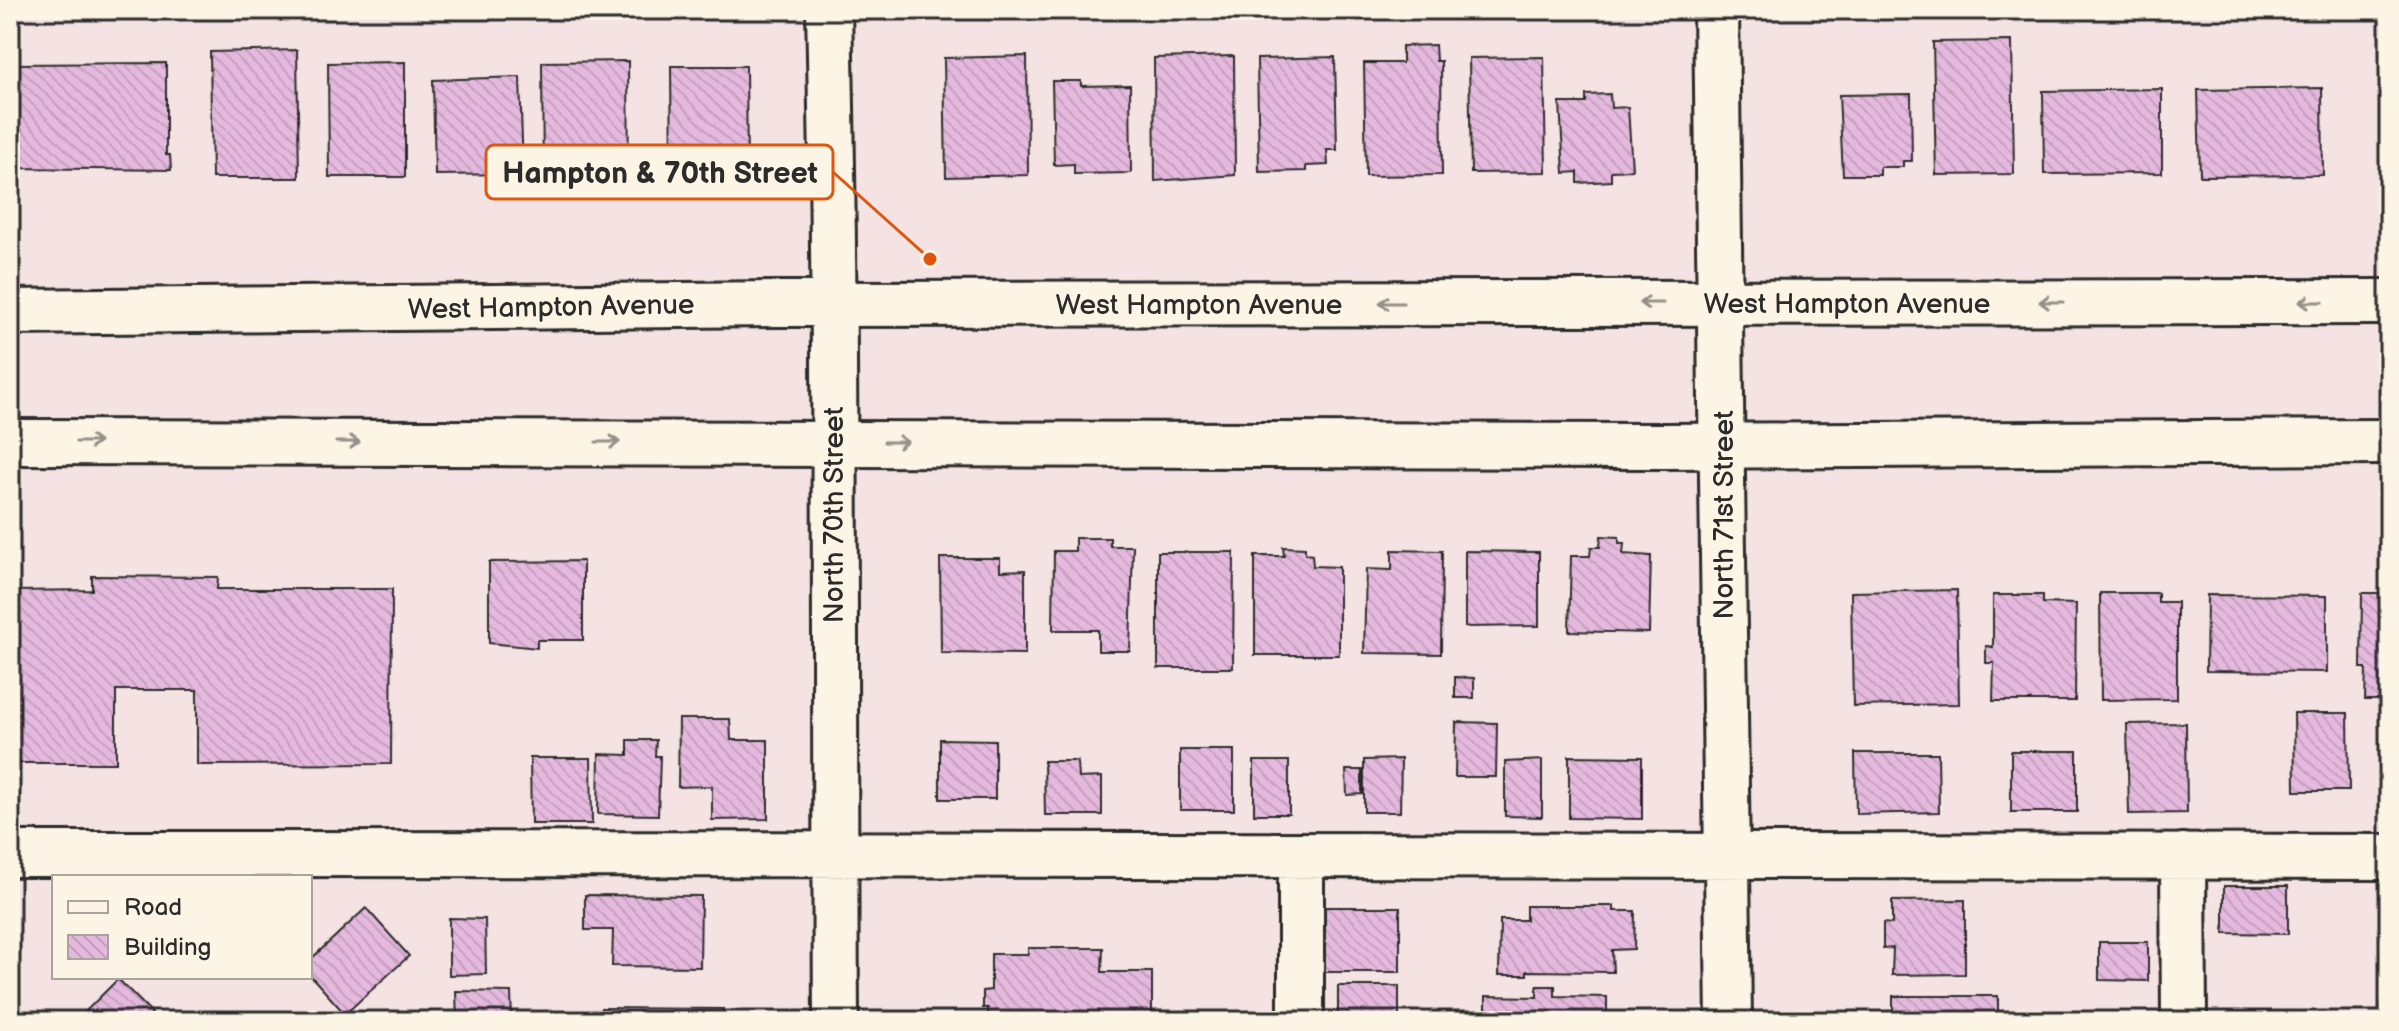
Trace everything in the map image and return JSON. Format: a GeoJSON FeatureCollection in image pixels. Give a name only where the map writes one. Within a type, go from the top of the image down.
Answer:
{"type":"FeatureCollection","features":[{"type":"Feature","properties":{"kind":"main road","name":"North 70th Street"},"geometry":{"type":"LineString","coordinates":[[829,10],[836,303],[832,442],[836,1021]]}},
{"type":"Feature","properties":{"kind":"main road","name":"North 71st Street"},"geometry":{"type":"LineString","coordinates":[[1716,10],[1723,303],[1729,1021]]}},
{"type":"Feature","properties":{"kind":"main road","name":"West Hampton Avenue"},"geometry":{"type":"LineString","coordinates":[[10,312],[836,303],[2389,302]]}},
{"type":"Feature","properties":{"kind":"main road"},"geometry":{"type":"LineString","coordinates":[[10,442],[1722,446],[2389,442]]}},
{"type":"Feature","properties":{"kind":"main road"},"geometry":{"type":"LineString","coordinates":[[10,854],[2389,857]]}},
{"type":"Feature","properties":{"kind":"main road"},"geometry":{"type":"LineString","coordinates":[[1301,855],[1301,1021]]}},
{"type":"Feature","properties":{"kind":"main road"},"geometry":{"type":"LineString","coordinates":[[2183,856],[2184,1021]]}},
{"type":"Feature","properties":{"kind":"building"},"geometry":{"type":"Polygon","coordinates":[[[1896,10],[1896,12],[1825,12],[1896,10]]]}},
{"type":"Feature","properties":{"kind":"building"},"geometry":{"type":"Polygon","coordinates":[[[2012,41],[2014,174],[1936,175],[1933,42],[2012,41]]]}},
{"type":"Feature","properties":{"kind":"building"},"geometry":{"type":"Polygon","coordinates":[[[1435,45],[1436,61],[1441,61],[1442,175],[1366,176],[1364,63],[1402,63],[1402,46],[1435,45]]]}},
{"type":"Feature","properties":{"kind":"building"},"geometry":{"type":"Polygon","coordinates":[[[297,50],[299,178],[212,178],[210,52],[297,50]]]}},
{"type":"Feature","properties":{"kind":"building"},"geometry":{"type":"Polygon","coordinates":[[[1027,56],[1028,175],[946,177],[944,58],[1027,56]]]}},
{"type":"Feature","properties":{"kind":"building"},"geometry":{"type":"Polygon","coordinates":[[[1234,56],[1235,175],[1155,181],[1154,58],[1234,56]]]}},
{"type":"Feature","properties":{"kind":"building"},"geometry":{"type":"Polygon","coordinates":[[[1335,57],[1337,150],[1327,150],[1328,165],[1306,166],[1306,171],[1259,172],[1257,59],[1335,57]]]}},
{"type":"Feature","properties":{"kind":"building"},"geometry":{"type":"Polygon","coordinates":[[[1544,57],[1546,172],[1471,173],[1469,58],[1544,57]]]}},
{"type":"Feature","properties":{"kind":"building"},"geometry":{"type":"Polygon","coordinates":[[[628,61],[629,180],[543,181],[542,62],[628,61]]]}},
{"type":"Feature","properties":{"kind":"building"},"geometry":{"type":"Polygon","coordinates":[[[405,62],[405,177],[329,177],[328,63],[405,62]]]}},
{"type":"Feature","properties":{"kind":"building"},"geometry":{"type":"Polygon","coordinates":[[[166,63],[166,155],[170,155],[171,170],[10,168],[10,64],[166,63]]]}},
{"type":"Feature","properties":{"kind":"building"},"geometry":{"type":"Polygon","coordinates":[[[671,66],[746,66],[747,172],[672,173],[671,66]]]}},
{"type":"Feature","properties":{"kind":"building"},"geometry":{"type":"Polygon","coordinates":[[[520,77],[523,174],[435,175],[433,80],[520,77]]]}},
{"type":"Feature","properties":{"kind":"building"},"geometry":{"type":"Polygon","coordinates":[[[1052,81],[1081,81],[1081,86],[1130,85],[1131,173],[1074,174],[1074,164],[1054,165],[1052,81]]]}},
{"type":"Feature","properties":{"kind":"building"},"geometry":{"type":"Polygon","coordinates":[[[2322,88],[2323,175],[2200,176],[2198,90],[2322,88]]]}},
{"type":"Feature","properties":{"kind":"building"},"geometry":{"type":"Polygon","coordinates":[[[2162,89],[2162,173],[2044,174],[2043,91],[2162,89]]]}},
{"type":"Feature","properties":{"kind":"building"},"geometry":{"type":"Polygon","coordinates":[[[1610,94],[1611,108],[1628,107],[1632,170],[1611,171],[1611,181],[1578,183],[1578,172],[1564,173],[1560,103],[1586,103],[1586,95],[1610,94]]]}},
{"type":"Feature","properties":{"kind":"building"},"geometry":{"type":"Polygon","coordinates":[[[1911,94],[1912,161],[1903,161],[1903,167],[1880,167],[1880,175],[1843,175],[1839,95],[1911,94]]]}},
{"type":"Feature","properties":{"kind":"building"},"geometry":{"type":"Polygon","coordinates":[[[1601,536],[1619,537],[1619,543],[1624,543],[1623,554],[1651,556],[1649,633],[1569,631],[1571,556],[1590,556],[1591,547],[1600,547],[1601,536]]]}},
{"type":"Feature","properties":{"kind":"building"},"geometry":{"type":"Polygon","coordinates":[[[1075,538],[1110,538],[1110,546],[1133,546],[1130,651],[1098,651],[1098,630],[1053,630],[1054,551],[1075,551],[1075,538]]]}},
{"type":"Feature","properties":{"kind":"building"},"geometry":{"type":"Polygon","coordinates":[[[1283,547],[1305,548],[1305,554],[1312,555],[1313,566],[1339,567],[1339,655],[1255,655],[1255,556],[1284,556],[1283,547]]]}},
{"type":"Feature","properties":{"kind":"building"},"geometry":{"type":"Polygon","coordinates":[[[1392,550],[1442,551],[1441,654],[1364,653],[1366,569],[1392,570],[1392,550]]]}},
{"type":"Feature","properties":{"kind":"building"},"geometry":{"type":"Polygon","coordinates":[[[1465,551],[1539,552],[1539,626],[1465,627],[1465,551]]]}},
{"type":"Feature","properties":{"kind":"building"},"geometry":{"type":"Polygon","coordinates":[[[1158,552],[1234,552],[1233,668],[1158,668],[1158,552]]]}},
{"type":"Feature","properties":{"kind":"building"},"geometry":{"type":"Polygon","coordinates":[[[940,558],[1000,558],[1000,571],[1025,570],[1025,654],[941,653],[940,558]]]}},
{"type":"Feature","properties":{"kind":"building"},"geometry":{"type":"Polygon","coordinates":[[[583,561],[583,640],[537,640],[537,648],[489,643],[489,562],[583,561]]]}},
{"type":"Feature","properties":{"kind":"building"},"geometry":{"type":"Polygon","coordinates":[[[92,576],[218,577],[217,589],[392,589],[391,764],[197,765],[197,690],[116,690],[116,763],[10,763],[10,591],[92,590],[92,576]]]}},
{"type":"Feature","properties":{"kind":"building"},"geometry":{"type":"Polygon","coordinates":[[[1957,590],[1959,704],[1853,706],[1851,592],[1957,590]]]}},
{"type":"Feature","properties":{"kind":"building"},"geometry":{"type":"Polygon","coordinates":[[[2100,593],[2158,593],[2158,602],[2177,602],[2177,699],[2101,700],[2100,593]]]}},
{"type":"Feature","properties":{"kind":"building"},"geometry":{"type":"Polygon","coordinates":[[[2362,593],[2389,593],[2389,700],[2365,700],[2366,668],[2361,668],[2362,593]]]}},
{"type":"Feature","properties":{"kind":"building"},"geometry":{"type":"Polygon","coordinates":[[[1993,595],[2043,595],[2043,603],[2076,604],[2075,701],[1993,701],[1994,663],[1986,663],[1986,646],[1993,647],[1993,595]]]}},
{"type":"Feature","properties":{"kind":"building"},"geometry":{"type":"Polygon","coordinates":[[[2207,595],[2327,596],[2327,672],[2206,671],[2207,595]]]}},
{"type":"Feature","properties":{"kind":"building"},"geometry":{"type":"Polygon","coordinates":[[[1455,677],[1474,678],[1474,698],[1455,698],[1455,677]]]}},
{"type":"Feature","properties":{"kind":"building"},"geometry":{"type":"Polygon","coordinates":[[[2294,713],[2348,713],[2349,791],[2295,791],[2294,713]]]}},
{"type":"Feature","properties":{"kind":"building"},"geometry":{"type":"Polygon","coordinates":[[[679,719],[730,719],[731,740],[768,740],[768,819],[712,820],[712,786],[678,787],[679,719]]]}},
{"type":"Feature","properties":{"kind":"building"},"geometry":{"type":"Polygon","coordinates":[[[1456,722],[1497,723],[1496,777],[1455,777],[1456,722]]]}},
{"type":"Feature","properties":{"kind":"building"},"geometry":{"type":"Polygon","coordinates":[[[2186,723],[2187,813],[2129,814],[2127,724],[2186,723]]]}},
{"type":"Feature","properties":{"kind":"building"},"geometry":{"type":"Polygon","coordinates":[[[940,739],[995,740],[995,799],[940,799],[940,739]]]}},
{"type":"Feature","properties":{"kind":"building"},"geometry":{"type":"Polygon","coordinates":[[[628,740],[656,740],[655,756],[660,756],[658,815],[598,814],[599,754],[628,755],[628,740]]]}},
{"type":"Feature","properties":{"kind":"building"},"geometry":{"type":"Polygon","coordinates":[[[1180,750],[1234,750],[1234,810],[1180,810],[1180,750]]]}},
{"type":"Feature","properties":{"kind":"building"},"geometry":{"type":"Polygon","coordinates":[[[2011,751],[2077,751],[2077,812],[2011,812],[2011,751]]]}},
{"type":"Feature","properties":{"kind":"building"},"geometry":{"type":"Polygon","coordinates":[[[1855,753],[1938,753],[1939,812],[1856,814],[1855,753]]]}},
{"type":"Feature","properties":{"kind":"building"},"geometry":{"type":"Polygon","coordinates":[[[1569,756],[1642,757],[1642,819],[1569,818],[1569,756]]]}},
{"type":"Feature","properties":{"kind":"building"},"geometry":{"type":"Polygon","coordinates":[[[530,758],[591,758],[592,824],[531,824],[530,758]]]}},
{"type":"Feature","properties":{"kind":"building"},"geometry":{"type":"Polygon","coordinates":[[[1401,759],[1400,812],[1364,812],[1364,760],[1401,759]]]}},
{"type":"Feature","properties":{"kind":"building"},"geometry":{"type":"Polygon","coordinates":[[[1542,760],[1542,817],[1505,816],[1505,762],[1542,760]]]}},
{"type":"Feature","properties":{"kind":"building"},"geometry":{"type":"Polygon","coordinates":[[[1044,761],[1077,761],[1078,778],[1102,777],[1102,815],[1045,815],[1044,761]]]}},
{"type":"Feature","properties":{"kind":"building"},"geometry":{"type":"Polygon","coordinates":[[[1254,761],[1289,761],[1289,814],[1254,814],[1254,761]]]}},
{"type":"Feature","properties":{"kind":"building"},"geometry":{"type":"Polygon","coordinates":[[[1346,770],[1362,770],[1362,794],[1347,795],[1346,770]]]}},
{"type":"Feature","properties":{"kind":"building"},"geometry":{"type":"Polygon","coordinates":[[[2224,886],[2288,886],[2288,934],[2224,933],[2224,886]]]}},
{"type":"Feature","properties":{"kind":"building"},"geometry":{"type":"Polygon","coordinates":[[[585,895],[701,896],[700,967],[612,966],[613,930],[585,930],[585,895]]]}},
{"type":"Feature","properties":{"kind":"building"},"geometry":{"type":"Polygon","coordinates":[[[1965,900],[1965,974],[1892,975],[1893,948],[1883,949],[1883,923],[1892,924],[1892,901],[1965,900]]]}},
{"type":"Feature","properties":{"kind":"building"},"geometry":{"type":"Polygon","coordinates":[[[2385,900],[2389,900],[2389,974],[2385,974],[2385,900]]]}},
{"type":"Feature","properties":{"kind":"building"},"geometry":{"type":"Polygon","coordinates":[[[1526,906],[1614,906],[1614,911],[1635,911],[1634,949],[1612,950],[1613,972],[1527,971],[1527,975],[1499,975],[1500,920],[1526,920],[1526,906]]]}},
{"type":"Feature","properties":{"kind":"building"},"geometry":{"type":"Polygon","coordinates":[[[1325,907],[1400,907],[1400,972],[1325,972],[1325,907]]]}},
{"type":"Feature","properties":{"kind":"building"},"geometry":{"type":"Polygon","coordinates":[[[366,908],[409,956],[345,1014],[312,977],[312,958],[366,908]]]}},
{"type":"Feature","properties":{"kind":"building"},"geometry":{"type":"Polygon","coordinates":[[[449,918],[485,919],[486,974],[449,975],[449,918]]]}},
{"type":"Feature","properties":{"kind":"building"},"geometry":{"type":"Polygon","coordinates":[[[2099,942],[2148,942],[2148,981],[2099,980],[2099,942]]]}},
{"type":"Feature","properties":{"kind":"building"},"geometry":{"type":"Polygon","coordinates":[[[1028,948],[1103,948],[1102,972],[1152,972],[1152,1021],[1010,1021],[1010,1014],[988,1014],[988,1008],[983,1008],[983,991],[991,990],[991,954],[1028,954],[1028,948]]]}},
{"type":"Feature","properties":{"kind":"building"},"geometry":{"type":"Polygon","coordinates":[[[118,979],[152,1013],[147,1021],[76,1021],[118,979]]]}},
{"type":"Feature","properties":{"kind":"building"},"geometry":{"type":"Polygon","coordinates":[[[1338,986],[1399,986],[1399,1021],[1338,1021],[1338,986]]]}},
{"type":"Feature","properties":{"kind":"building"},"geometry":{"type":"Polygon","coordinates":[[[1537,986],[1555,986],[1555,996],[1607,997],[1607,1021],[1486,1021],[1486,996],[1537,997],[1537,986]]]}},
{"type":"Feature","properties":{"kind":"building"},"geometry":{"type":"Polygon","coordinates":[[[456,991],[511,992],[512,1021],[457,1021],[456,991]]]}},
{"type":"Feature","properties":{"kind":"building"},"geometry":{"type":"Polygon","coordinates":[[[1893,996],[1998,996],[1998,1021],[1893,1021],[1893,996]]]}},
{"type":"Feature","properties":{"kind":"building"},"geometry":{"type":"Polygon","coordinates":[[[2382,1001],[2389,1001],[2389,1021],[2382,1021],[2382,1001]]]}},
{"type":"Feature","properties":{"kind":"building"},"geometry":{"type":"Polygon","coordinates":[[[601,1008],[723,1009],[723,1021],[601,1021],[601,1008]]]}},
{"type":"Feature","properties":{"kind":"place","name":"Hampton & 70th Street"},"geometry":{"type":"Point","coordinates":[930,259]}}]}
